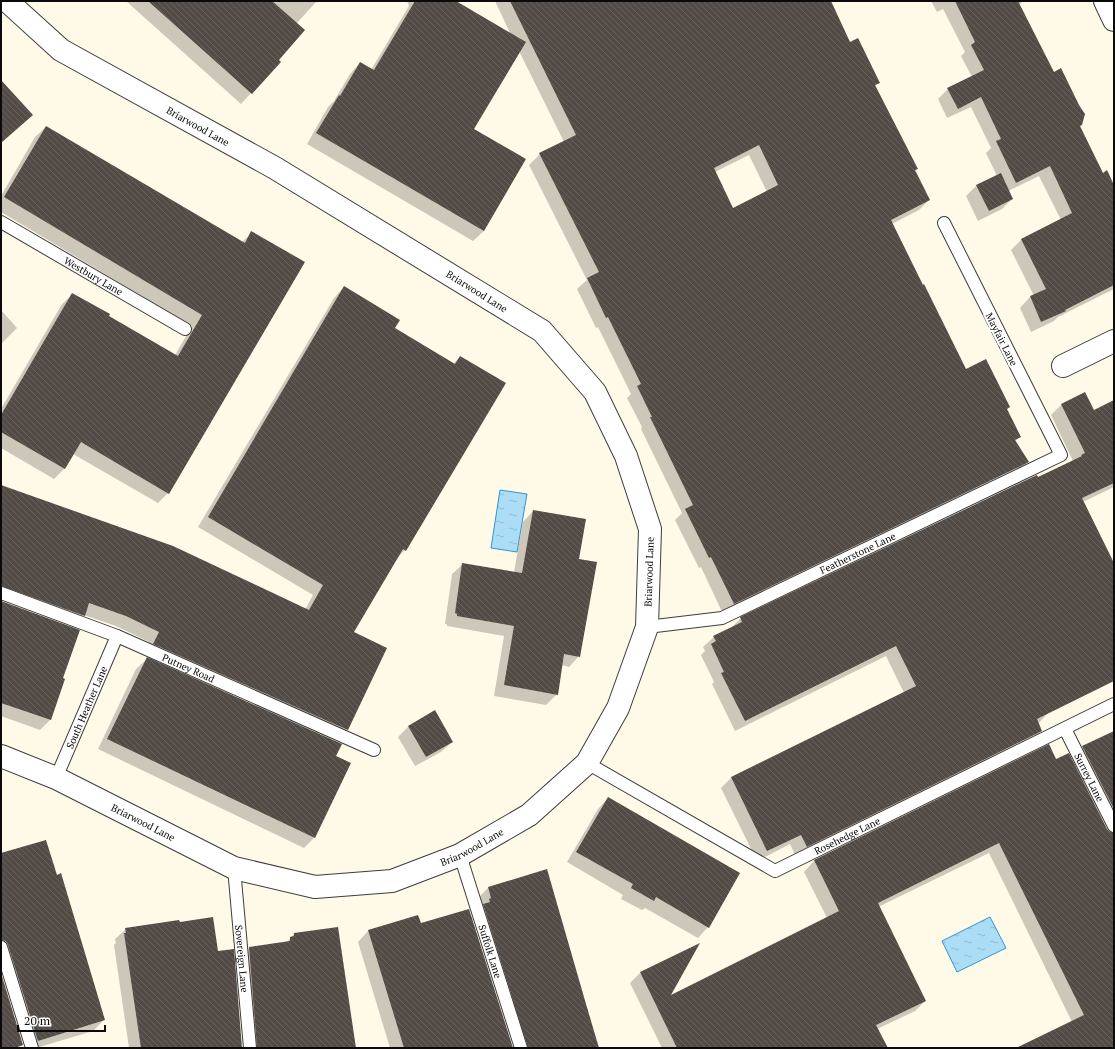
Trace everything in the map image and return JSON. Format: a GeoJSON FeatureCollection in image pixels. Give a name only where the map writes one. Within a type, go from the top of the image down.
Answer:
{"type":"FeatureCollection","features":[{"type":"Feature","properties":{"kind":"street","name":"Briarwood Lane"},"geometry":{"type":"LineString","coordinates":[[1,756],[56,778],[234,868],[315,887],[392,881],[460,855],[529,815],[587,763],[618,708],[647,627],[650,529],[626,456],[595,392],[542,331],[275,168],[61,50],[8,1]]}},
{"type":"Feature","properties":{"kind":"street"},"geometry":{"type":"LineString","coordinates":[[1105,1],[1114,20]]}},
{"type":"Feature","properties":{"kind":"street"},"geometry":{"type":"LineString","coordinates":[[1063,366],[1114,341]]}},
{"type":"Feature","properties":{"kind":"lane","name":"Westbury Lane"},"geometry":{"type":"LineString","coordinates":[[1,222],[185,329]]}},
{"type":"Feature","properties":{"kind":"lane","name":"Mayfair Lane"},"geometry":{"type":"LineString","coordinates":[[944,223],[1061,454]]}},
{"type":"Feature","properties":{"kind":"lane","name":"Featherstone Lane"},"geometry":{"type":"LineString","coordinates":[[647,627],[722,618],[1061,454]]}},
{"type":"Feature","properties":{"kind":"lane","name":"Putney Road"},"geometry":{"type":"LineString","coordinates":[[1,593],[117,636],[374,750]]}},
{"type":"Feature","properties":{"kind":"lane","name":"South Heather Lane"},"geometry":{"type":"LineString","coordinates":[[56,778],[117,636]]}},
{"type":"Feature","properties":{"kind":"lane","name":"Rosehedge Lane"},"geometry":{"type":"LineString","coordinates":[[587,763],[775,871],[1114,704]]}},
{"type":"Feature","properties":{"kind":"lane","name":"Surrey Lane"},"geometry":{"type":"LineString","coordinates":[[1065,729],[1114,826]]}},
{"type":"Feature","properties":{"kind":"lane","name":"Suffolk Lane"},"geometry":{"type":"LineString","coordinates":[[460,855],[521,1048]]}},
{"type":"Feature","properties":{"kind":"lane","name":"Sovereign Lane"},"geometry":{"type":"LineString","coordinates":[[234,868],[250,1048]]}},
{"type":"Feature","properties":{"kind":"lane"},"geometry":{"type":"LineString","coordinates":[[1,948],[32,1048]]}},
{"type":"Feature","properties":{"kind":"water"},"geometry":{"type":"Polygon","coordinates":[[[500,490],[527,494],[517,552],[491,548],[500,490]]]}},
{"type":"Feature","properties":{"kind":"water"},"geometry":{"type":"Polygon","coordinates":[[[990,917],[1006,948],[957,972],[942,941],[990,917]]]}},
{"type":"Feature","properties":{"kind":"building"},"geometry":{"type":"Polygon","coordinates":[[[148,1],[272,1],[305,30],[279,60],[281,62],[252,94],[148,1]]]}},
{"type":"Feature","properties":{"kind":"building"},"geometry":{"type":"Polygon","coordinates":[[[415,1],[456,1],[526,42],[474,129],[526,159],[484,231],[316,133],[360,62],[374,70],[415,1]]]}},
{"type":"Feature","properties":{"kind":"building"},"geometry":{"type":"Polygon","coordinates":[[[510,1],[831,1],[850,42],[858,38],[880,83],[875,85],[918,169],[915,170],[930,200],[891,220],[966,369],[986,359],[1010,407],[1007,409],[1021,437],[1015,440],[1029,462],[734,604],[685,509],[693,505],[650,417],[652,417],[637,386],[641,384],[608,317],[606,318],[587,278],[599,272],[539,153],[576,135],[510,1]],[[759,145],[714,168],[733,208],[778,185],[759,145]]]}},
{"type":"Feature","properties":{"kind":"building"},"geometry":{"type":"Polygon","coordinates":[[[955,1],[1018,1],[1054,72],[1061,68],[1085,114],[1082,125],[1080,126],[1103,173],[1107,170],[1114,185],[1114,285],[1065,310],[1066,311],[1041,322],[1030,296],[1046,289],[1021,239],[1072,213],[1050,166],[1016,183],[996,141],[1001,139],[981,97],[958,109],[947,88],[984,70],[971,45],[975,42],[955,1]]]}},
{"type":"Feature","properties":{"kind":"building"},"geometry":{"type":"Polygon","coordinates":[[[1,80],[33,115],[1,143],[1,80]]]}},
{"type":"Feature","properties":{"kind":"building"},"geometry":{"type":"Polygon","coordinates":[[[46,126],[245,243],[251,231],[305,262],[169,494],[81,442],[65,469],[1,432],[1,415],[72,293],[110,314],[109,316],[178,356],[202,315],[4,197],[46,126]]]}},
{"type":"Feature","properties":{"kind":"building"},"geometry":{"type":"Polygon","coordinates":[[[1001,173],[1013,199],[989,211],[976,185],[1001,173]]]}},
{"type":"Feature","properties":{"kind":"building"},"geometry":{"type":"Polygon","coordinates":[[[344,286],[400,320],[395,328],[455,364],[460,356],[506,383],[406,551],[403,549],[354,632],[387,648],[348,730],[153,644],[159,632],[126,616],[89,603],[85,616],[1,586],[1,485],[173,546],[309,610],[323,585],[208,517],[344,286]]]}},
{"type":"Feature","properties":{"kind":"building"},"geometry":{"type":"Polygon","coordinates":[[[1085,392],[1094,410],[1114,400],[1114,483],[1082,498],[1114,563],[1114,681],[1037,719],[1042,731],[807,847],[801,835],[767,851],[731,777],[916,686],[896,646],[745,721],[721,673],[724,672],[711,644],[716,641],[713,636],[742,622],[740,617],[1037,475],[1038,477],[1082,456],[1081,455],[1085,453],[1061,404],[1085,392]]]}},
{"type":"Feature","properties":{"kind":"building"},"geometry":{"type":"Polygon","coordinates":[[[533,510],[586,519],[579,559],[597,562],[580,657],[564,654],[558,695],[504,685],[514,626],[457,616],[455,613],[462,563],[522,573],[533,510]]]}},
{"type":"Feature","properties":{"kind":"building"},"geometry":{"type":"Polygon","coordinates":[[[1,601],[80,630],[63,678],[65,679],[51,720],[1,703],[1,601]]]}},
{"type":"Feature","properties":{"kind":"building"},"geometry":{"type":"Polygon","coordinates":[[[147,657],[342,744],[336,756],[351,763],[315,838],[107,739],[147,657]]]}},
{"type":"Feature","properties":{"kind":"building"},"geometry":{"type":"Polygon","coordinates":[[[435,710],[453,742],[426,757],[408,726],[435,710]]]}},
{"type":"Feature","properties":{"kind":"building"},"geometry":{"type":"Polygon","coordinates":[[[1114,731],[1114,809],[1082,746],[1114,731]]]}},
{"type":"Feature","properties":{"kind":"building"},"geometry":{"type":"Polygon","coordinates":[[[1049,744],[1056,759],[1069,753],[1107,829],[1114,833],[1114,1048],[1016,1048],[1084,1015],[999,843],[878,903],[926,1001],[876,1025],[888,1048],[677,1048],[640,972],[700,943],[671,995],[839,911],[814,860],[1049,744]]]}},
{"type":"Feature","properties":{"kind":"building"},"geometry":{"type":"Polygon","coordinates":[[[608,797],[740,873],[709,928],[656,897],[654,901],[631,888],[633,884],[576,852],[608,797]]]}},
{"type":"Feature","properties":{"kind":"building"},"geometry":{"type":"Polygon","coordinates":[[[46,840],[57,875],[61,873],[105,1020],[38,1041],[8,945],[6,941],[1,940],[1,853],[46,840]]]}},
{"type":"Feature","properties":{"kind":"building"},"geometry":{"type":"Polygon","coordinates":[[[547,869],[599,1048],[528,1048],[483,904],[490,902],[489,899],[491,898],[488,887],[547,869]]]}},
{"type":"Feature","properties":{"kind":"building"},"geometry":{"type":"Polygon","coordinates":[[[469,909],[513,1048],[404,1048],[368,930],[418,915],[421,923],[469,909]]]}},
{"type":"Feature","properties":{"kind":"building"},"geometry":{"type":"Polygon","coordinates":[[[213,917],[218,951],[234,949],[242,1048],[141,1048],[124,933],[126,933],[125,928],[179,920],[180,922],[213,917]]]}},
{"type":"Feature","properties":{"kind":"building"},"geometry":{"type":"Polygon","coordinates":[[[338,927],[356,1048],[257,1048],[249,947],[290,941],[290,937],[294,936],[294,933],[338,927]]]}},
{"type":"Feature","properties":{"kind":"building"},"geometry":{"type":"Polygon","coordinates":[[[1,973],[23,1045],[15,1048],[1,1048],[1,973]]]}}]}
